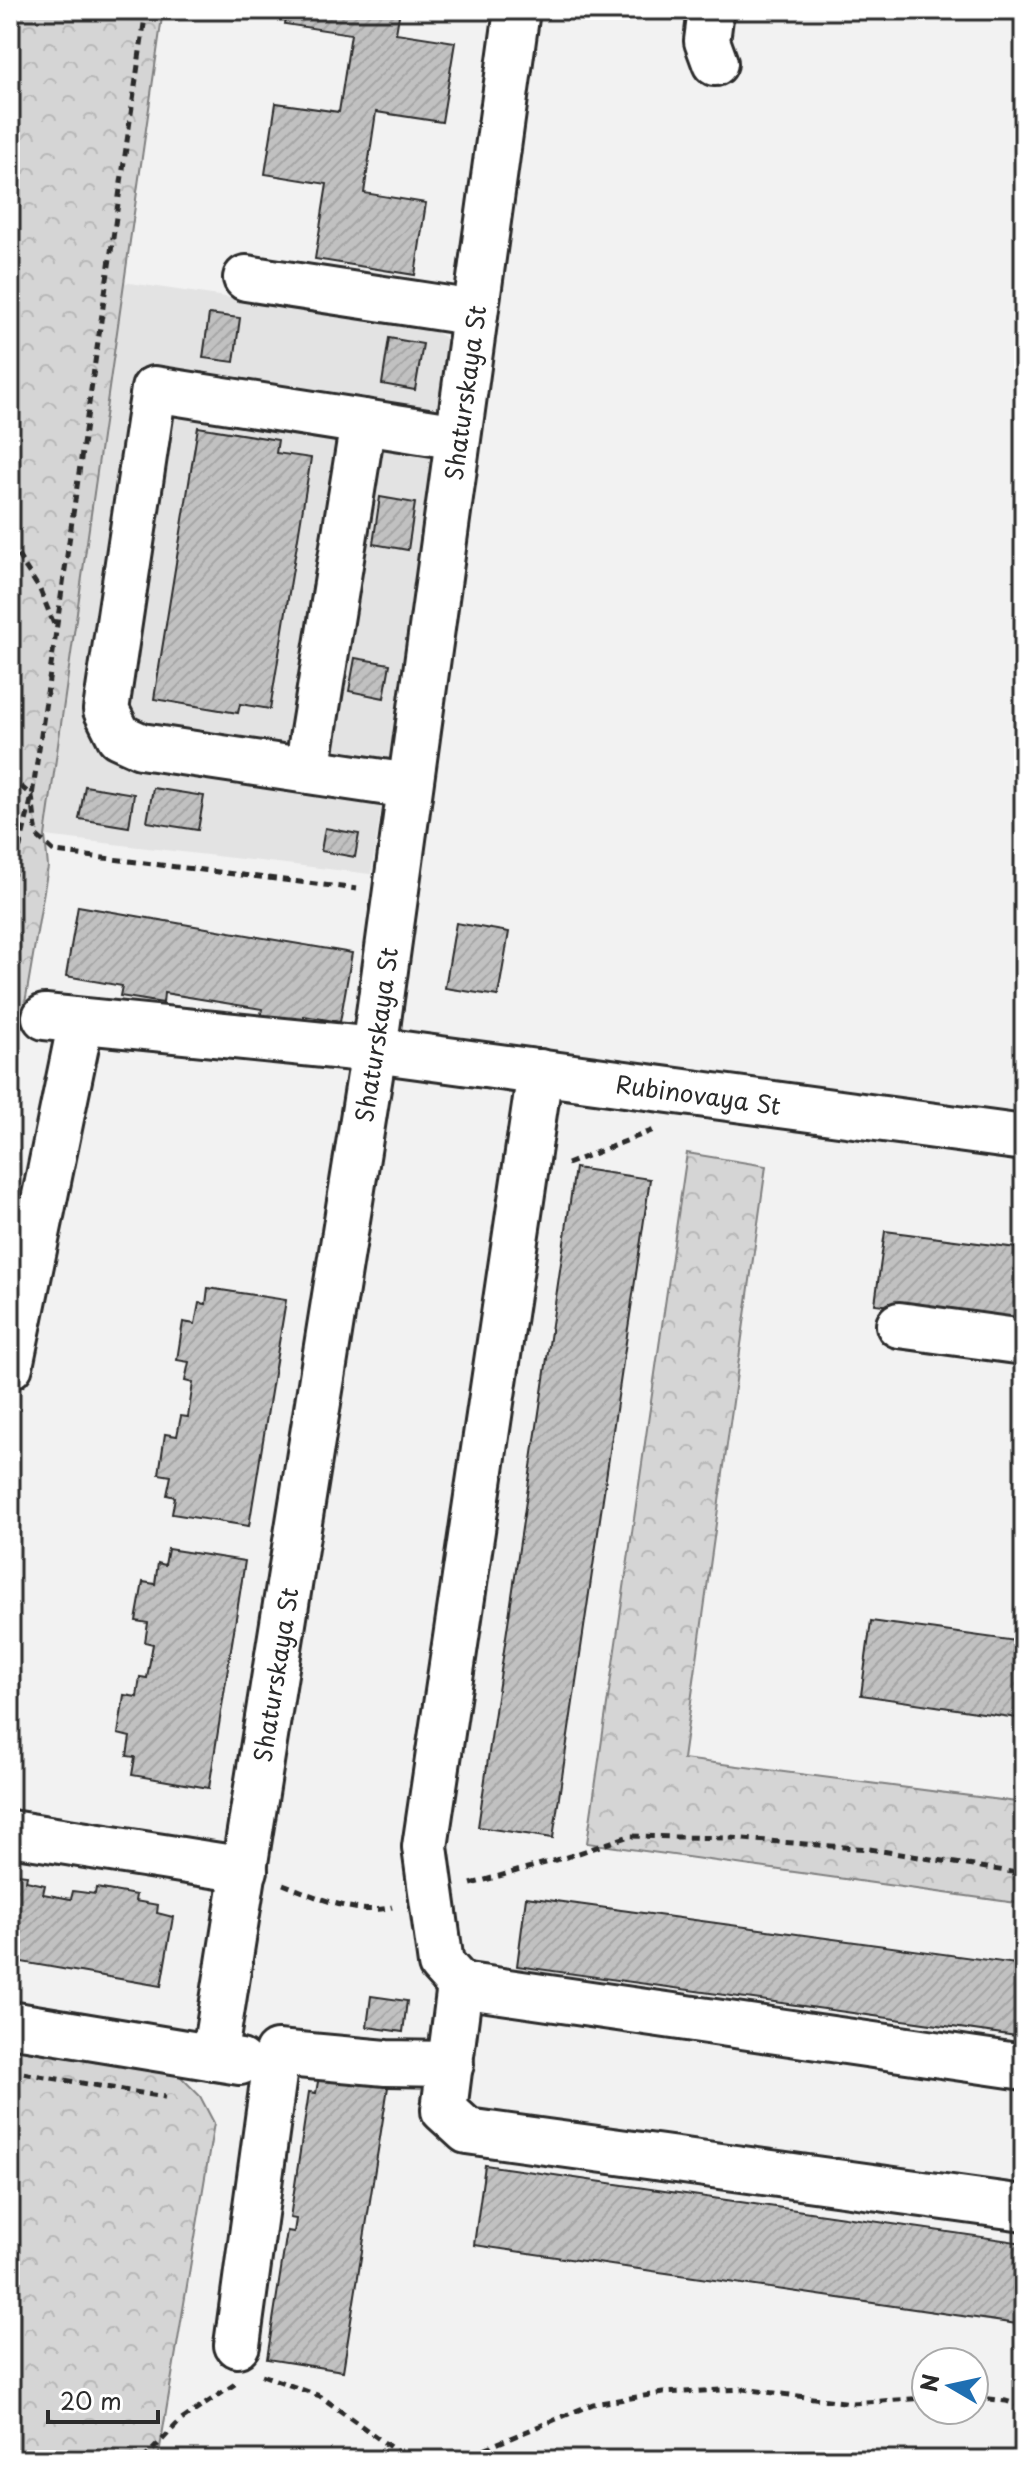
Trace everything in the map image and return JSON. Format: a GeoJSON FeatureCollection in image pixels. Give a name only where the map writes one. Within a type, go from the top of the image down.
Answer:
{"type":"FeatureCollection","features":[{"type":"Feature","properties":{"kind":"street","name":"Shaturskaya St"},"geometry":{"type":"LineString","coordinates":[[214,2058],[374,1050],[517,10]]}},
{"type":"Feature","properties":{"kind":"street"},"geometry":{"type":"LineString","coordinates":[[711,10],[707,41],[715,63]]}},
{"type":"Feature","properties":{"kind":"street"},"geometry":{"type":"LineString","coordinates":[[246,278],[475,313]]}},
{"type":"Feature","properties":{"kind":"street"},"geometry":{"type":"LineString","coordinates":[[409,786],[141,746],[119,736],[106,710],[154,389],[458,435]]}},
{"type":"Feature","properties":{"kind":"street"},"geometry":{"type":"LineString","coordinates":[[307,770],[363,422]]}},
{"type":"Feature","properties":{"kind":"street","name":"Rubinovaya St"},"geometry":{"type":"LineString","coordinates":[[10,1366],[63,1019],[374,1050],[1024,1138]]}},
{"type":"Feature","properties":{"kind":"street"},"geometry":{"type":"LineString","coordinates":[[540,1072],[425,1847],[441,1964],[460,1985],[1024,2067]]}},
{"type":"Feature","properties":{"kind":"street"},"geometry":{"type":"LineString","coordinates":[[899,1325],[1024,1342]]}},
{"type":"Feature","properties":{"kind":"street"},"geometry":{"type":"LineString","coordinates":[[10,1833],[245,1870]]}},
{"type":"Feature","properties":{"kind":"street"},"geometry":{"type":"LineString","coordinates":[[460,1985],[444,2110],[467,2131],[1024,2208]]}},
{"type":"Feature","properties":{"kind":"street"},"geometry":{"type":"LineString","coordinates":[[10,2024],[275,2068]]}},
{"type":"Feature","properties":{"kind":"street"},"geometry":{"type":"LineString","coordinates":[[245,2359],[277,2053],[386,2063],[451,2064]]}},
{"type":"Feature","properties":{"kind":"path"},"geometry":{"type":"LineString","coordinates":[[10,889],[32,796],[146,10]]}},
{"type":"Feature","properties":{"kind":"path"},"geometry":{"type":"LineString","coordinates":[[10,543],[40,590],[56,630]]}},
{"type":"Feature","properties":{"kind":"path"},"geometry":{"type":"LineString","coordinates":[[10,777],[32,796],[37,836],[55,852],[394,893]]}},
{"type":"Feature","properties":{"kind":"path"},"geometry":{"type":"LineString","coordinates":[[525,1180],[665,1126]]}},
{"type":"Feature","properties":{"kind":"path"},"geometry":{"type":"LineString","coordinates":[[245,1870],[333,1903],[381,1910],[629,1836],[730,1838],[869,1849],[1024,1874]]}},
{"type":"Feature","properties":{"kind":"path"},"geometry":{"type":"LineString","coordinates":[[10,2071],[165,2097]]}},
{"type":"Feature","properties":{"kind":"path"},"geometry":{"type":"LineString","coordinates":[[143,2460],[245,2359],[320,2396],[408,2460]]}},
{"type":"Feature","properties":{"kind":"path"},"geometry":{"type":"LineString","coordinates":[[444,2460],[479,2451],[593,2404],[663,2393],[743,2389],[852,2403],[910,2399]]}},
{"type":"Feature","properties":{"kind":"path"},"geometry":{"type":"LineString","coordinates":[[990,2399],[1024,2407]]}},
{"type":"Feature","properties":{"kind":"shaded area"},"geometry":{"type":"Polygon","coordinates":[[[123,282],[423,326],[454,342],[371,874],[45,836],[123,282]]]}},
{"type":"Feature","properties":{"kind":"green space"},"geometry":{"type":"Polygon","coordinates":[[[10,10],[163,10],[45,836],[48,867],[10,1092],[10,10]]]}},
{"type":"Feature","properties":{"kind":"green space"},"geometry":{"type":"Polygon","coordinates":[[[687,1153],[766,1166],[683,1759],[1024,1803],[1024,1904],[587,1843],[687,1153]]]}},
{"type":"Feature","properties":{"kind":"green space"},"geometry":{"type":"Polygon","coordinates":[[[10,2041],[172,2068],[200,2096],[214,2123],[158,2460],[10,2460],[10,2041]]]}},
{"type":"Feature","properties":{"kind":"building"},"geometry":{"type":"Polygon","coordinates":[[[287,10],[400,10],[396,33],[455,42],[442,122],[376,112],[364,193],[426,203],[415,275],[315,259],[327,184],[265,174],[276,103],[339,112],[351,34],[285,24],[287,10]]]}},
{"type":"Feature","properties":{"kind":"building"},"geometry":{"type":"Polygon","coordinates":[[[209,314],[240,318],[234,362],[203,358],[209,314]]]}},
{"type":"Feature","properties":{"kind":"building"},"geometry":{"type":"Polygon","coordinates":[[[389,338],[423,344],[415,390],[382,384],[389,338]]]}},
{"type":"Feature","properties":{"kind":"building"},"geometry":{"type":"Polygon","coordinates":[[[198,427],[278,440],[276,453],[311,458],[270,709],[240,704],[238,713],[154,699],[198,427]]]}},
{"type":"Feature","properties":{"kind":"building"},"geometry":{"type":"Polygon","coordinates":[[[380,497],[415,503],[408,550],[373,544],[380,497]]]}},
{"type":"Feature","properties":{"kind":"building"},"geometry":{"type":"Polygon","coordinates":[[[355,658],[390,664],[384,698],[349,691],[355,658]]]}},
{"type":"Feature","properties":{"kind":"building"},"geometry":{"type":"Polygon","coordinates":[[[85,786],[134,794],[129,827],[79,819],[85,786]]]}},
{"type":"Feature","properties":{"kind":"building"},"geometry":{"type":"Polygon","coordinates":[[[153,788],[204,796],[198,830],[147,822],[153,788]]]}},
{"type":"Feature","properties":{"kind":"building"},"geometry":{"type":"Polygon","coordinates":[[[325,828],[359,834],[355,857],[321,851],[325,828]]]}},
{"type":"Feature","properties":{"kind":"building"},"geometry":{"type":"Polygon","coordinates":[[[78,906],[352,953],[340,1022],[304,1016],[303,1026],[260,1019],[262,1009],[164,993],[163,1003],[120,996],[122,986],[66,976],[78,906]]]}},
{"type":"Feature","properties":{"kind":"building"},"geometry":{"type":"Polygon","coordinates":[[[456,923],[509,932],[498,996],[445,988],[456,923]]]}},
{"type":"Feature","properties":{"kind":"building"},"geometry":{"type":"Polygon","coordinates":[[[575,1168],[650,1179],[553,1838],[478,1827],[575,1168]]]}},
{"type":"Feature","properties":{"kind":"building"},"geometry":{"type":"Polygon","coordinates":[[[885,1231],[1024,1249],[1024,1323],[875,1304],[885,1231]]]}},
{"type":"Feature","properties":{"kind":"building"},"geometry":{"type":"Polygon","coordinates":[[[208,1288],[286,1300],[249,1526],[172,1514],[175,1497],[167,1495],[171,1476],[159,1474],[165,1434],[177,1436],[181,1416],[188,1417],[193,1383],[185,1381],[189,1362],[177,1360],[183,1322],[195,1324],[199,1303],[206,1304],[208,1288]]]}},
{"type":"Feature","properties":{"kind":"building"},"geometry":{"type":"Polygon","coordinates":[[[168,1549],[245,1561],[209,1788],[132,1775],[135,1757],[127,1756],[130,1737],[118,1734],[124,1695],[137,1697],[140,1677],[147,1678],[153,1644],[145,1642],[148,1623],[136,1621],[143,1582],[155,1584],[158,1563],[165,1565],[168,1549]]]}},
{"type":"Feature","properties":{"kind":"building"},"geometry":{"type":"Polygon","coordinates":[[[871,1621],[1024,1642],[1024,1719],[861,1695],[871,1621]]]}},
{"type":"Feature","properties":{"kind":"building"},"geometry":{"type":"Polygon","coordinates":[[[10,1873],[27,1875],[26,1881],[45,1885],[43,1894],[71,1899],[73,1891],[95,1894],[96,1888],[136,1895],[135,1901],[158,1905],[157,1913],[173,1917],[161,1986],[10,1960],[10,1873]]]}},
{"type":"Feature","properties":{"kind":"building"},"geometry":{"type":"Polygon","coordinates":[[[526,1897],[1024,1965],[1024,2037],[517,1966],[526,1897]]]}},
{"type":"Feature","properties":{"kind":"building"},"geometry":{"type":"Polygon","coordinates":[[[371,1996],[407,2001],[403,2032],[367,2027],[371,1996]]]}},
{"type":"Feature","properties":{"kind":"building"},"geometry":{"type":"Polygon","coordinates":[[[319,2076],[388,2087],[343,2371],[267,2359],[287,2231],[294,2232],[296,2219],[290,2218],[309,2092],[316,2093],[319,2076]]]}},
{"type":"Feature","properties":{"kind":"building"},"geometry":{"type":"Polygon","coordinates":[[[485,2165],[1024,2243],[1024,2325],[474,2245],[485,2165]]]}}]}
